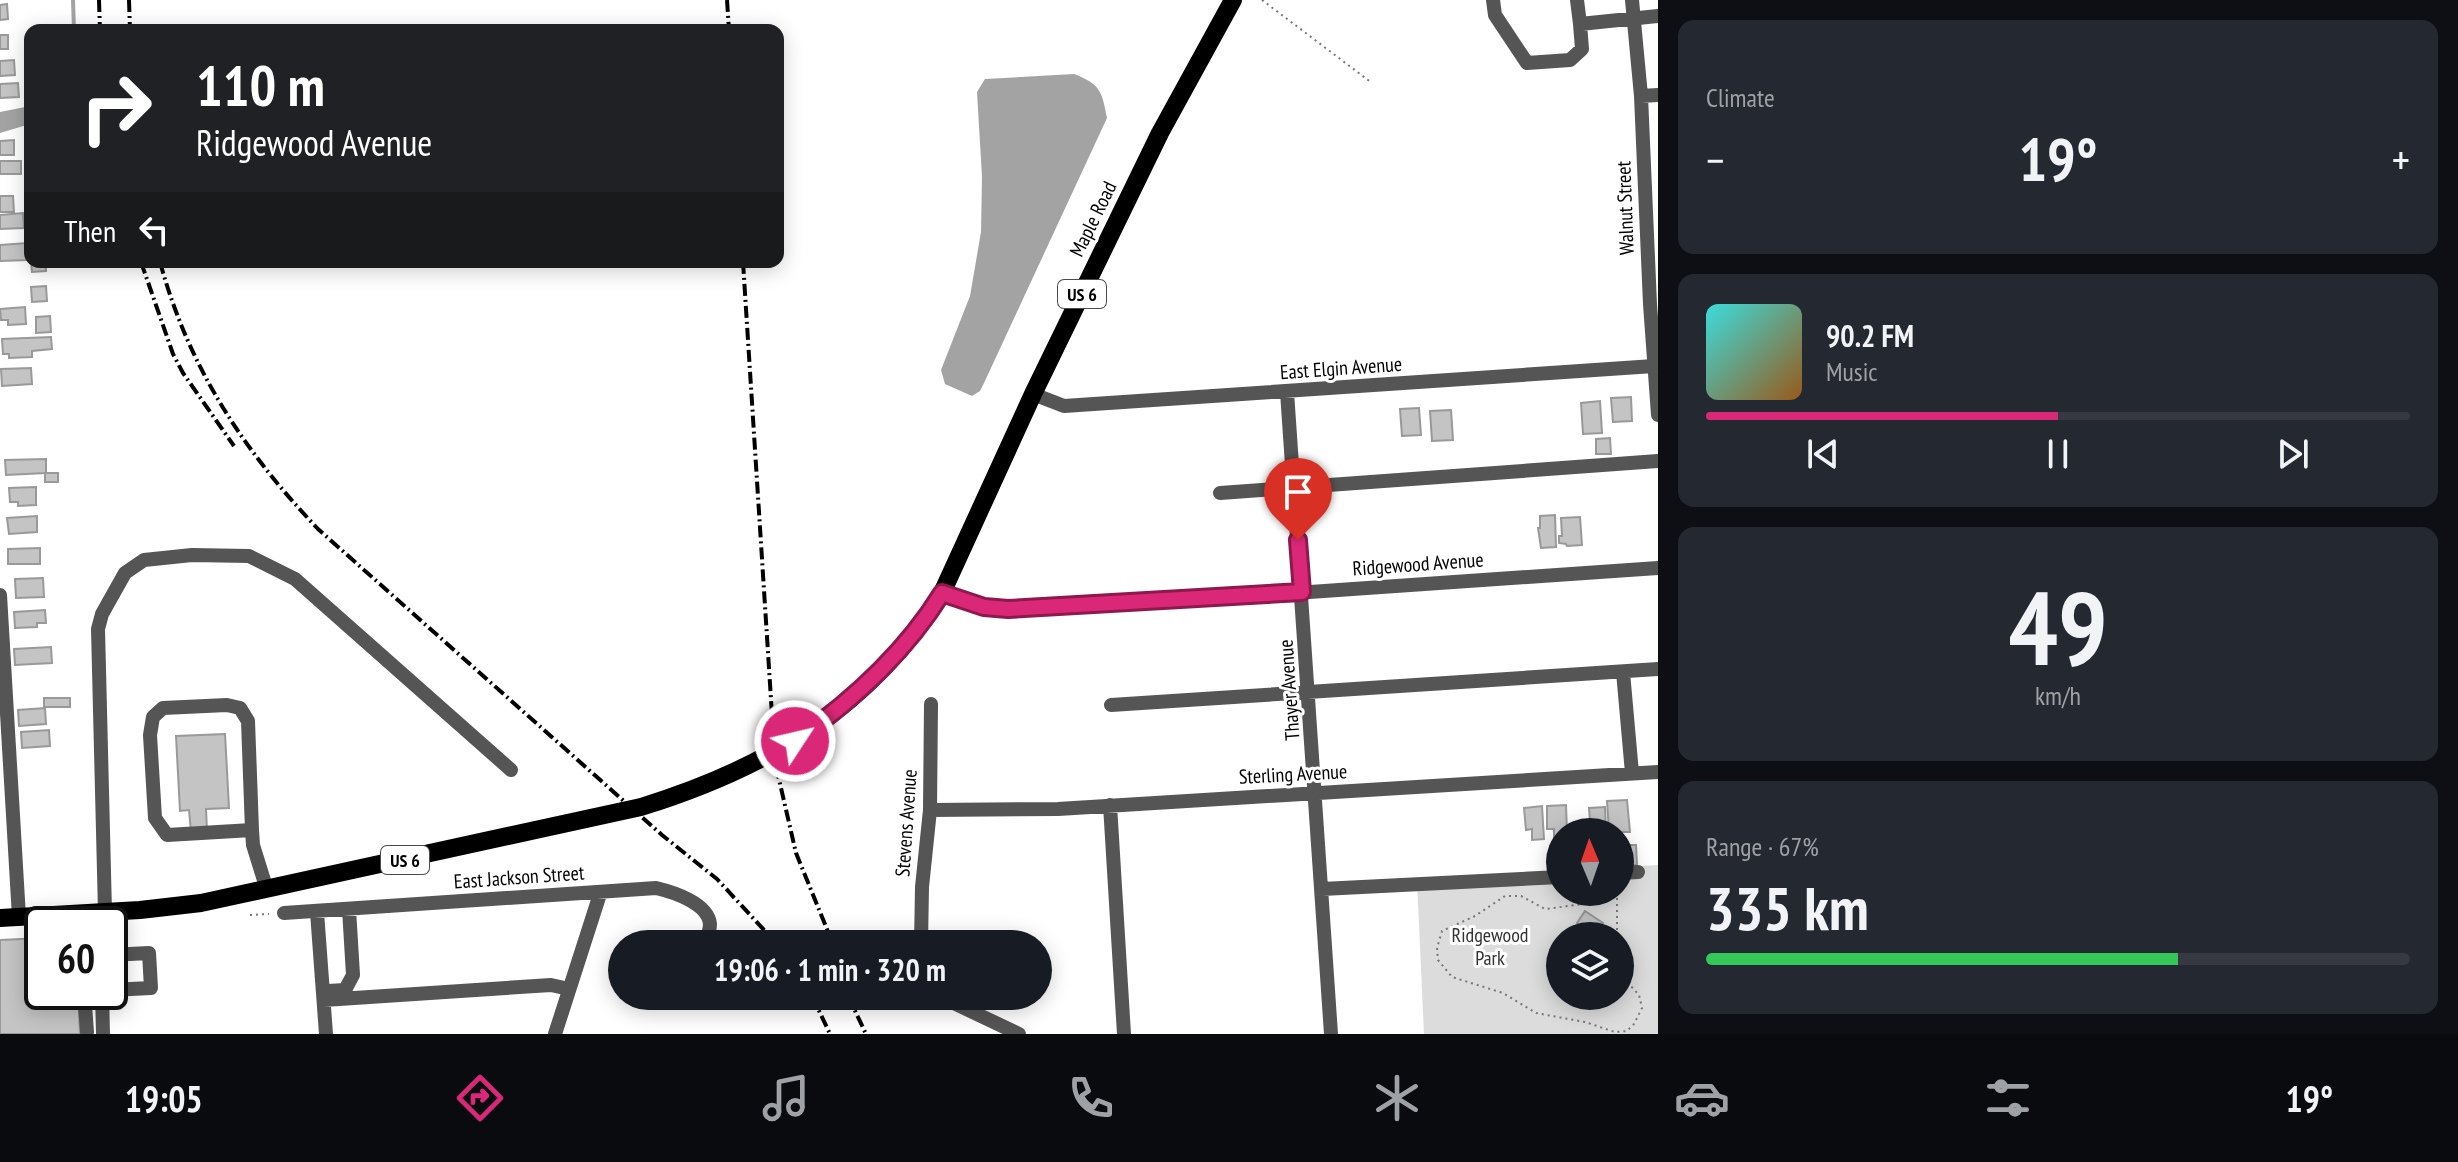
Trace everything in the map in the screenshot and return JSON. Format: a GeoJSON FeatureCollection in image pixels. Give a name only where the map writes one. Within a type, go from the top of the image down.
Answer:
{"type":"FeatureCollection","features":[{"type":"Feature","properties":{"kind":"main road","name":"Maple Road"},"geometry":{"type":"LineString","coordinates":[[942,593],[1033,394],[1160,133],[1233,0]]}},
{"type":"Feature","properties":{"kind":"main road","name":"US 6"},"geometry":{"type":"LineString","coordinates":[[128,910],[201,903],[267,890],[562,824],[696,790],[795,741],[836,713],[894,655],[924,621],[942,593]]}},
{"type":"Feature","properties":{"kind":"main road","name":"US 6"},"geometry":{"type":"LineString","coordinates":[[0,918],[24,917]]}},
{"type":"Feature","properties":{"kind":"street"},"geometry":{"type":"LineString","coordinates":[[1493,0],[1495,15],[1527,63],[1570,60],[1582,49],[1577,0]]}},
{"type":"Feature","properties":{"kind":"street","name":"Walnut Street"},"geometry":{"type":"LineString","coordinates":[[1632,0],[1652,242],[1658,415]]}},
{"type":"Feature","properties":{"kind":"street"},"geometry":{"type":"LineString","coordinates":[[1580,24],[1658,16]]}},
{"type":"Feature","properties":{"kind":"street"},"geometry":{"type":"LineString","coordinates":[[1641,96],[1658,95]]}},
{"type":"Feature","properties":{"kind":"street","name":"East Elgin Avenue"},"geometry":{"type":"LineString","coordinates":[[1033,394],[1064,406],[1654,366]]}},
{"type":"Feature","properties":{"kind":"street","name":"Thayer Avenue"},"geometry":{"type":"LineString","coordinates":[[1287,392],[1331,1034]]}},
{"type":"Feature","properties":{"kind":"street"},"geometry":{"type":"LineString","coordinates":[[1220,493],[1658,461]]}},
{"type":"Feature","properties":{"kind":"street"},"geometry":{"type":"LineString","coordinates":[[105,906],[98,629],[102,614],[125,573],[144,560],[192,555],[249,556],[295,579],[511,770]]}},
{"type":"Feature","properties":{"kind":"street","name":"Ridgewood Avenue"},"geometry":{"type":"LineString","coordinates":[[942,593],[984,607],[1008,609],[1658,568]]}},
{"type":"Feature","properties":{"kind":"street"},"geometry":{"type":"LineString","coordinates":[[0,595],[19,917]]}},
{"type":"Feature","properties":{"kind":"street"},"geometry":{"type":"LineString","coordinates":[[1111,705],[1658,669]]}},
{"type":"Feature","properties":{"kind":"street"},"geometry":{"type":"LineString","coordinates":[[1623,672],[1632,773]]}},
{"type":"Feature","properties":{"kind":"street","name":"Stevens Avenue"},"geometry":{"type":"LineString","coordinates":[[921,930],[930,810],[931,704]]}},
{"type":"Feature","properties":{"kind":"street"},"geometry":{"type":"LineString","coordinates":[[252,830],[167,835],[155,818],[150,735],[153,717],[163,708],[227,705],[240,708],[248,721],[253,845],[267,890]]}},
{"type":"Feature","properties":{"kind":"street","name":"Sterling Avenue"},"geometry":{"type":"LineString","coordinates":[[930,810],[998,811],[1658,772]]}},
{"type":"Feature","properties":{"kind":"street"},"geometry":{"type":"LineString","coordinates":[[1110,805],[1124,1034]]}},
{"type":"Feature","properties":{"kind":"street"},"geometry":{"type":"LineString","coordinates":[[1634,872],[1638,872]]}},
{"type":"Feature","properties":{"kind":"street"},"geometry":{"type":"LineString","coordinates":[[1322,889],[1546,878]]}},
{"type":"Feature","properties":{"kind":"street","name":"East Jackson Street"},"geometry":{"type":"LineString","coordinates":[[284,913],[656,888],[681,894],[707,916],[709,930]]}},
{"type":"Feature","properties":{"kind":"street"},"geometry":{"type":"LineString","coordinates":[[555,1034],[600,894]]}},
{"type":"Feature","properties":{"kind":"street"},"geometry":{"type":"LineString","coordinates":[[324,996],[345,990],[353,975],[349,909]]}},
{"type":"Feature","properties":{"kind":"street"},"geometry":{"type":"LineString","coordinates":[[317,912],[326,1034]]}},
{"type":"Feature","properties":{"kind":"street"},"geometry":{"type":"LineString","coordinates":[[128,954],[149,953],[151,988],[128,989]]}},
{"type":"Feature","properties":{"kind":"street"},"geometry":{"type":"LineString","coordinates":[[324,996],[551,985],[569,989]]}},
{"type":"Feature","properties":{"kind":"street"},"geometry":{"type":"LineString","coordinates":[[85,1010],[87,1032]]}},
{"type":"Feature","properties":{"kind":"street"},"geometry":{"type":"LineString","coordinates":[[102,1010],[103,1034]]}},
{"type":"Feature","properties":{"kind":"street"},"geometry":{"type":"LineString","coordinates":[[968,1010],[1019,1034]]}},
{"type":"Feature","properties":{"kind":"path"},"geometry":{"type":"LineString","coordinates":[[1262,0],[1372,83]]}},
{"type":"Feature","properties":{"kind":"path"},"geometry":{"type":"LineString","coordinates":[[1568,906],[1545,909],[1521,896],[1505,896],[1475,916],[1442,931],[1437,948],[1438,960],[1452,977],[1503,993],[1536,1013],[1585,1022],[1615,1033],[1627,1031],[1642,1008],[1634,989]]}},
{"type":"Feature","properties":{"kind":"path"},"geometry":{"type":"LineString","coordinates":[[250,915],[284,913]]}},
{"type":"Feature","properties":{"kind":"path"},"geometry":{"type":"LineString","coordinates":[[1603,1028],[1603,1034]]}},
{"type":"Feature","properties":{"kind":"green space","name":"Ridgewood Park"},"geometry":{"type":"Polygon","coordinates":[[[1658,865],[1658,1034],[1424,1034],[1417,881],[1546,873],[1546,906],[1634,906],[1634,866],[1658,865]]]}},
{"type":"Feature","properties":{"kind":"shaded area"},"geometry":{"type":"Polygon","coordinates":[[[1074,74],[1095,85],[1107,118],[984,383],[980,391],[972,396],[945,384],[941,370],[970,296],[981,232],[982,177],[977,92],[985,79],[1074,74]]]}},
{"type":"Feature","properties":{"kind":"shaded area"},"geometry":{"type":"Polygon","coordinates":[[[24,107],[24,126],[0,133],[0,112],[24,107]]]}},
{"type":"Feature","properties":{"kind":"building"},"geometry":{"type":"Polygon","coordinates":[[[7,4],[8,19],[0,20],[0,5],[7,4]]]}},
{"type":"Feature","properties":{"kind":"building"},"geometry":{"type":"Polygon","coordinates":[[[0,35],[8,35],[8,49],[0,49],[0,35]]]}},
{"type":"Feature","properties":{"kind":"building"},"geometry":{"type":"Polygon","coordinates":[[[14,60],[15,75],[0,76],[0,61],[14,60]]]}},
{"type":"Feature","properties":{"kind":"building"},"geometry":{"type":"Polygon","coordinates":[[[18,83],[19,97],[0,98],[0,84],[18,83]]]}},
{"type":"Feature","properties":{"kind":"building"},"geometry":{"type":"Polygon","coordinates":[[[14,140],[14,155],[0,155],[0,141],[14,140]]]}},
{"type":"Feature","properties":{"kind":"building"},"geometry":{"type":"Polygon","coordinates":[[[0,161],[21,161],[21,174],[0,174],[0,161]]]}},
{"type":"Feature","properties":{"kind":"building"},"geometry":{"type":"Polygon","coordinates":[[[0,196],[13,196],[14,212],[0,212],[0,196]]]}},
{"type":"Feature","properties":{"kind":"building"},"geometry":{"type":"Polygon","coordinates":[[[23,213],[24,228],[0,229],[0,215],[23,213]]]}},
{"type":"Feature","properties":{"kind":"building"},"geometry":{"type":"Polygon","coordinates":[[[24,243],[24,260],[0,261],[0,245],[24,243]]]}},
{"type":"Feature","properties":{"kind":"building"},"geometry":{"type":"Polygon","coordinates":[[[32,268],[46,268],[46,271],[32,272],[32,268]]]}},
{"type":"Feature","properties":{"kind":"building"},"geometry":{"type":"Polygon","coordinates":[[[46,286],[47,301],[32,302],[31,287],[46,286]]]}},
{"type":"Feature","properties":{"kind":"building"},"geometry":{"type":"Polygon","coordinates":[[[25,307],[26,324],[8,325],[8,320],[1,320],[0,309],[25,307]]]}},
{"type":"Feature","properties":{"kind":"building"},"geometry":{"type":"Polygon","coordinates":[[[50,316],[51,332],[36,333],[36,317],[50,316]]]}},
{"type":"Feature","properties":{"kind":"building"},"geometry":{"type":"Polygon","coordinates":[[[51,337],[52,349],[32,351],[32,357],[9,358],[9,354],[3,354],[2,339],[51,337]]]}},
{"type":"Feature","properties":{"kind":"building"},"geometry":{"type":"Polygon","coordinates":[[[31,368],[32,384],[2,386],[1,369],[31,368]]]}},
{"type":"Feature","properties":{"kind":"building"},"geometry":{"type":"Polygon","coordinates":[[[1631,397],[1632,421],[1613,422],[1611,398],[1631,397]]]}},
{"type":"Feature","properties":{"kind":"building"},"geometry":{"type":"Polygon","coordinates":[[[1600,401],[1602,433],[1583,434],[1581,403],[1600,401]]]}},
{"type":"Feature","properties":{"kind":"building"},"geometry":{"type":"Polygon","coordinates":[[[1419,408],[1421,435],[1402,436],[1400,409],[1419,408]]]}},
{"type":"Feature","properties":{"kind":"building"},"geometry":{"type":"Polygon","coordinates":[[[1451,410],[1453,440],[1432,441],[1430,411],[1451,410]]]}},
{"type":"Feature","properties":{"kind":"building"},"geometry":{"type":"Polygon","coordinates":[[[1610,438],[1611,454],[1596,454],[1596,439],[1610,438]]]}},
{"type":"Feature","properties":{"kind":"building"},"geometry":{"type":"Polygon","coordinates":[[[46,459],[46,473],[6,475],[5,460],[46,459]]]}},
{"type":"Feature","properties":{"kind":"building"},"geometry":{"type":"Polygon","coordinates":[[[45,473],[58,473],[58,482],[45,482],[45,473]]]}},
{"type":"Feature","properties":{"kind":"building"},"geometry":{"type":"Polygon","coordinates":[[[36,487],[36,505],[18,506],[18,502],[10,502],[9,488],[36,487]]]}},
{"type":"Feature","properties":{"kind":"building"},"geometry":{"type":"Polygon","coordinates":[[[1555,515],[1556,547],[1541,548],[1540,516],[1555,515]]]}},
{"type":"Feature","properties":{"kind":"building"},"geometry":{"type":"Polygon","coordinates":[[[37,516],[37,532],[9,534],[7,518],[37,516]]]}},
{"type":"Feature","properties":{"kind":"building"},"geometry":{"type":"Polygon","coordinates":[[[1580,517],[1582,545],[1559,543],[1559,536],[1562,536],[1561,518],[1580,517]]]}},
{"type":"Feature","properties":{"kind":"building"},"geometry":{"type":"Polygon","coordinates":[[[40,548],[40,564],[8,564],[8,549],[40,548]]]}},
{"type":"Feature","properties":{"kind":"building"},"geometry":{"type":"Polygon","coordinates":[[[43,578],[44,597],[16,598],[15,579],[43,578]]]}},
{"type":"Feature","properties":{"kind":"building"},"geometry":{"type":"Polygon","coordinates":[[[45,610],[46,623],[37,623],[37,627],[15,628],[14,612],[45,610]]]}},
{"type":"Feature","properties":{"kind":"building"},"geometry":{"type":"Polygon","coordinates":[[[51,647],[52,663],[15,665],[14,649],[51,647]]]}},
{"type":"Feature","properties":{"kind":"building"},"geometry":{"type":"Polygon","coordinates":[[[44,698],[70,698],[70,707],[44,707],[44,698]]]}},
{"type":"Feature","properties":{"kind":"building"},"geometry":{"type":"Polygon","coordinates":[[[45,708],[46,724],[19,726],[18,710],[45,708]]]}},
{"type":"Feature","properties":{"kind":"building"},"geometry":{"type":"Polygon","coordinates":[[[49,730],[50,746],[22,748],[21,732],[49,730]]]}},
{"type":"Feature","properties":{"kind":"building"},"geometry":{"type":"Polygon","coordinates":[[[225,734],[229,808],[206,809],[207,831],[191,832],[189,810],[180,811],[176,736],[225,734]]]}},
{"type":"Feature","properties":{"kind":"building"},"geometry":{"type":"Polygon","coordinates":[[[1627,800],[1629,818],[1608,818],[1607,801],[1627,800]]]}},
{"type":"Feature","properties":{"kind":"building"},"geometry":{"type":"Polygon","coordinates":[[[1566,805],[1566,818],[1547,818],[1547,806],[1566,805]]]}},
{"type":"Feature","properties":{"kind":"building"},"geometry":{"type":"Polygon","coordinates":[[[1542,806],[1544,839],[1532,840],[1532,829],[1526,830],[1524,808],[1542,806]]]}},
{"type":"Feature","properties":{"kind":"building"},"geometry":{"type":"Polygon","coordinates":[[[1605,807],[1605,818],[1590,818],[1589,808],[1605,807]]]}},
{"type":"Feature","properties":{"kind":"building"},"geometry":{"type":"Polygon","coordinates":[[[1634,845],[1636,845],[1637,865],[1634,865],[1634,845]]]}},
{"type":"Feature","properties":{"kind":"building"},"geometry":{"type":"Polygon","coordinates":[[[1585,911],[1602,922],[1578,922],[1585,911]]]}},
{"type":"Feature","properties":{"kind":"building"},"geometry":{"type":"Polygon","coordinates":[[[24,939],[24,1010],[79,1010],[80,1034],[0,1034],[0,940],[24,939]]]}},
{"type":"Feature","properties":{"kind":"waterway"},"geometry":{"type":"LineString","coordinates":[[73,0],[74,24]]}},
{"type":"Feature","properties":{"kind":"railway"},"geometry":{"type":"LineString","coordinates":[[99,0],[100,24]]}},
{"type":"Feature","properties":{"kind":"railway"},"geometry":{"type":"LineString","coordinates":[[129,0],[130,24]]}},
{"type":"Feature","properties":{"kind":"railway"},"geometry":{"type":"LineString","coordinates":[[727,0],[729,24]]}},
{"type":"Feature","properties":{"kind":"railway"},"geometry":{"type":"LineString","coordinates":[[143,268],[173,354],[234,446]]}},
{"type":"Feature","properties":{"kind":"railway"},"geometry":{"type":"LineString","coordinates":[[162,268],[186,337],[222,406],[266,469],[318,529],[662,835],[717,879],[764,930]]}},
{"type":"Feature","properties":{"kind":"railway"},"geometry":{"type":"LineString","coordinates":[[743,268],[775,762],[796,853],[827,930]]}},
{"type":"Feature","properties":{"kind":"railway"},"geometry":{"type":"LineString","coordinates":[[819,1010],[830,1034]]}},
{"type":"Feature","properties":{"kind":"railway"},"geometry":{"type":"LineString","coordinates":[[855,1010],[866,1034]]}},
{"type":"Feature","properties":{"kind":"route"},"geometry":{"type":"LineString","coordinates":[[795,741],[836,713],[871,680],[924,621],[942,593],[984,607],[1008,609],[1302,592],[1298,540]]}}]}
